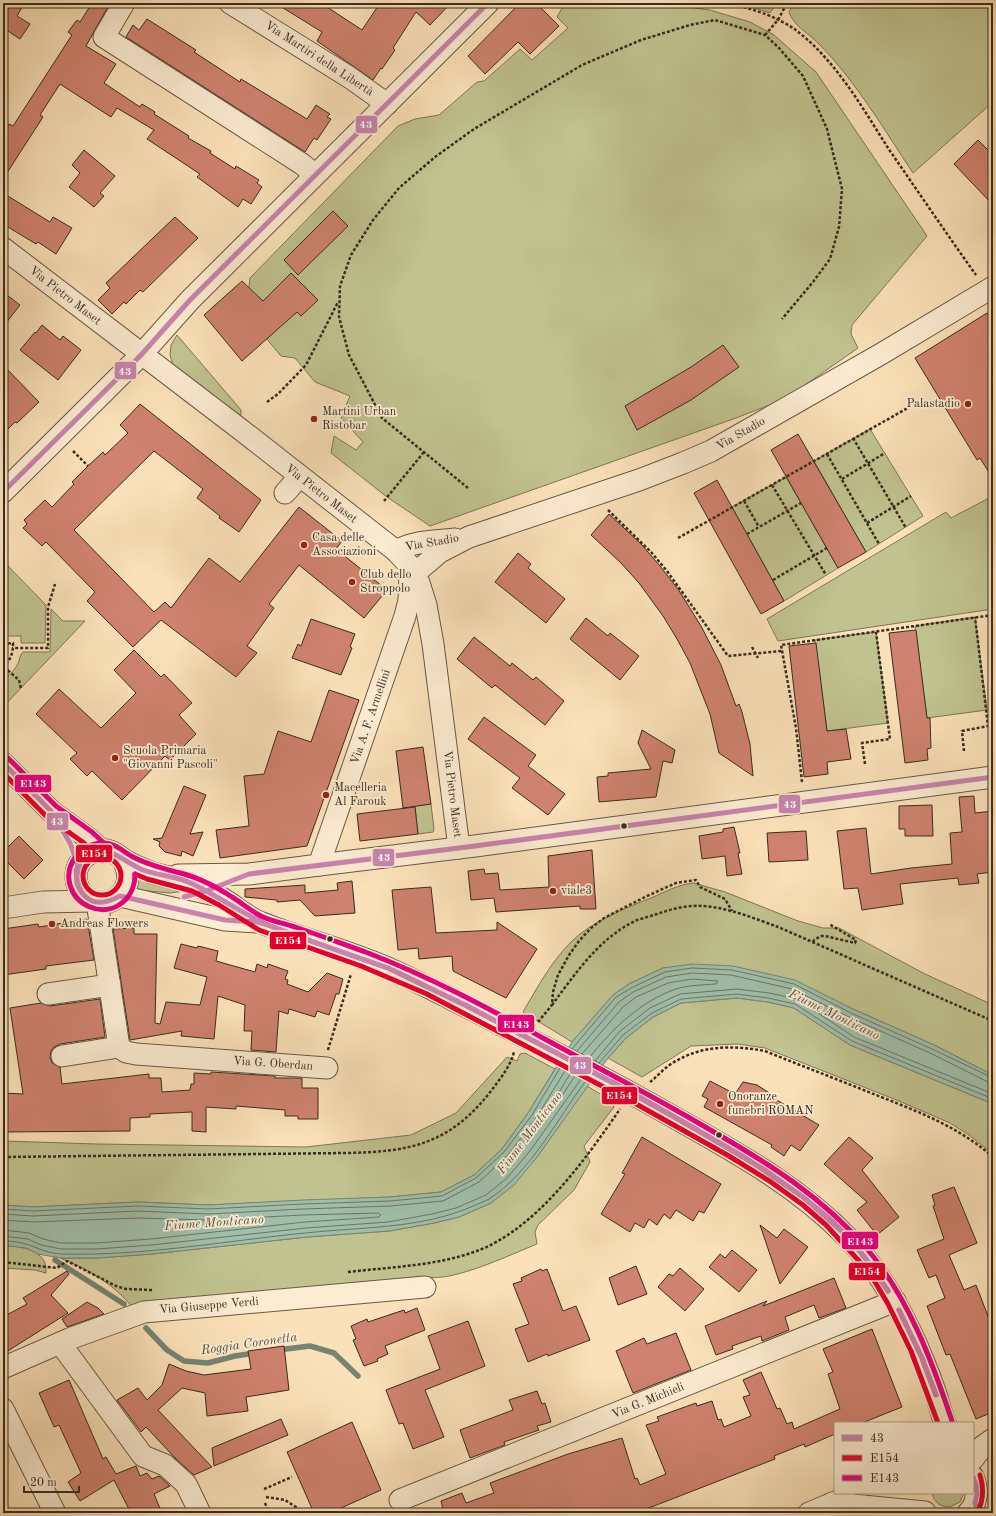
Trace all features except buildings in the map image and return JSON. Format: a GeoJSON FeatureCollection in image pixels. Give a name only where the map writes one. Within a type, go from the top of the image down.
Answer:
{"type":"FeatureCollection","features":[{"type":"Feature","properties":{"kind":"street"},"geometry":{"type":"LineString","coordinates":[[124,3],[104,37],[302,164],[315,175]]}},
{"type":"Feature","properties":{"kind":"street","name":"Via Martiri della Libertà"},"geometry":{"type":"LineString","coordinates":[[230,3],[349,77],[387,104]]}},
{"type":"Feature","properties":{"kind":"street"},"geometry":{"type":"LineString","coordinates":[[3,492],[141,355],[190,300],[488,3]]}},
{"type":"Feature","properties":{"kind":"street","name":"Via Pietro Maset"},"geometry":{"type":"LineString","coordinates":[[4,250],[240,430],[407,564],[419,583],[426,605],[433,644],[459,848]]}},
{"type":"Feature","properties":{"kind":"street","name":"Via Stadio"},"geometry":{"type":"LineString","coordinates":[[469,537],[404,547],[407,564],[440,552],[469,537],[593,496],[676,466],[711,451],[881,354],[985,283]]}},
{"type":"Feature","properties":{"kind":"street"},"geometry":{"type":"LineString","coordinates":[[285,493],[299,477]]}},
{"type":"Feature","properties":{"kind":"street","name":"Via A. F. Armellini"},"geometry":{"type":"LineString","coordinates":[[319,865],[396,645],[409,600],[411,584],[407,564]]}},
{"type":"Feature","properties":{"kind":"street"},"geometry":{"type":"LineString","coordinates":[[396,645],[404,637],[412,634],[421,635],[433,644]]}},
{"type":"Feature","properties":{"kind":"street"},"geometry":{"type":"LineString","coordinates":[[3,763],[51,811],[88,838],[101,850]]}},
{"type":"Feature","properties":{"kind":"street"},"geometry":{"type":"LineString","coordinates":[[151,873],[189,875],[228,873],[249,874],[459,848],[993,777]]}},
{"type":"Feature","properties":{"kind":"street"},"geometry":{"type":"LineString","coordinates":[[51,811],[70,843],[78,875],[80,891],[85,897],[95,902]]}},
{"type":"Feature","properties":{"kind":"street"},"geometry":{"type":"LineString","coordinates":[[43,902],[62,895],[78,875],[87,854],[101,850],[117,854],[127,867],[128,878],[125,890],[128,898]]}},
{"type":"Feature","properties":{"kind":"street"},"geometry":{"type":"LineString","coordinates":[[123,860],[151,873],[188,881],[225,900],[258,922],[390,969],[455,1000],[526,1037],[623,1098],[744,1157],[802,1196],[848,1238],[872,1267],[895,1301],[923,1360],[936,1395],[943,1422]]}},
{"type":"Feature","properties":{"kind":"street"},"geometry":{"type":"LineString","coordinates":[[3,908],[43,902],[106,903],[113,900],[128,898],[176,900],[206,891],[249,874]]}},
{"type":"Feature","properties":{"kind":"street"},"geometry":{"type":"LineString","coordinates":[[249,874],[235,888],[234,895],[236,902],[258,922]]}},
{"type":"Feature","properties":{"kind":"street"},"geometry":{"type":"LineString","coordinates":[[128,898],[225,920],[258,922]]}},
{"type":"Feature","properties":{"kind":"street"},"geometry":{"type":"LineString","coordinates":[[62,1056],[119,1047],[110,985],[95,902]]}},
{"type":"Feature","properties":{"kind":"street"},"geometry":{"type":"LineString","coordinates":[[48,994],[110,985]]}},
{"type":"Feature","properties":{"kind":"street","name":"Via G. Oberdan"},"geometry":{"type":"LineString","coordinates":[[119,1047],[126,1052],[136,1054],[327,1068]]}},
{"type":"Feature","properties":{"kind":"street","name":"Via Giuseppe Verdi"},"geometry":{"type":"LineString","coordinates":[[3,1368],[60,1343],[144,1312],[425,1287]]}},
{"type":"Feature","properties":{"kind":"street","name":"Via G. Michieli"},"geometry":{"type":"LineString","coordinates":[[400,1500],[895,1301]]}},
{"type":"Feature","properties":{"kind":"street"},"geometry":{"type":"LineString","coordinates":[[60,1343],[143,1456],[165,1465],[186,1484],[200,1513]]}},
{"type":"Feature","properties":{"kind":"street"},"geometry":{"type":"LineString","coordinates":[[3,1409],[55,1513]]}},
{"type":"Feature","properties":{"kind":"street"},"geometry":{"type":"LineString","coordinates":[[974,1458],[983,1446],[993,1439]]}},
{"type":"Feature","properties":{"kind":"street"},"geometry":{"type":"LineString","coordinates":[[974,1480],[977,1494],[974,1510]]}},
{"type":"Feature","properties":{"kind":"street"},"geometry":{"type":"LineString","coordinates":[[809,1513],[859,1494]]}},
{"type":"Feature","properties":{"kind":"street"},"geometry":{"type":"LineString","coordinates":[[917,1494],[920,1505],[925,1513]]}},
{"type":"Feature","properties":{"kind":"street"},"geometry":{"type":"LineString","coordinates":[[832,1503],[925,1513]]}},
{"type":"Feature","properties":{"kind":"path"},"geometry":{"type":"LineString","coordinates":[[724,3],[756,11],[778,20],[796,30],[816,48],[851,91],[931,212],[985,283]]}},
{"type":"Feature","properties":{"kind":"path"},"geometry":{"type":"LineString","coordinates":[[765,34],[778,20],[787,3]]}},
{"type":"Feature","properties":{"kind":"path"},"geometry":{"type":"LineString","coordinates":[[468,488],[382,418],[349,355],[339,317],[340,286],[351,255],[373,220],[399,188],[436,157],[474,129],[582,64],[641,40],[690,25],[715,20],[765,34],[803,76],[827,129],[842,189],[839,227],[830,259],[813,282],[782,318]]}},
{"type":"Feature","properties":{"kind":"path"},"geometry":{"type":"LineString","coordinates":[[267,402],[278,394],[306,365],[339,300]]}},
{"type":"Feature","properties":{"kind":"path"},"geometry":{"type":"LineString","coordinates":[[678,538],[913,406]]}},
{"type":"Feature","properties":{"kind":"path"},"geometry":{"type":"LineString","coordinates":[[854,438],[906,528]]}},
{"type":"Feature","properties":{"kind":"path"},"geometry":{"type":"LineString","coordinates":[[73,451],[88,466]]}},
{"type":"Feature","properties":{"kind":"path"},"geometry":{"type":"LineString","coordinates":[[384,501],[424,452]]}},
{"type":"Feature","properties":{"kind":"path"},"geometry":{"type":"LineString","coordinates":[[842,479],[885,453]]}},
{"type":"Feature","properties":{"kind":"path"},"geometry":{"type":"LineString","coordinates":[[827,454],[879,544]]}},
{"type":"Feature","properties":{"kind":"path"},"geometry":{"type":"LineString","coordinates":[[772,485],[826,575]]}},
{"type":"Feature","properties":{"kind":"path"},"geometry":{"type":"LineString","coordinates":[[593,496],[651,552],[692,604],[728,656],[782,651]]}},
{"type":"Feature","properties":{"kind":"path"},"geometry":{"type":"LineString","coordinates":[[867,523],[911,496]]}},
{"type":"Feature","properties":{"kind":"path"},"geometry":{"type":"LineString","coordinates":[[744,501],[760,527]]}},
{"type":"Feature","properties":{"kind":"path"},"geometry":{"type":"LineString","coordinates":[[747,534],[802,503]]}},
{"type":"Feature","properties":{"kind":"path"},"geometry":{"type":"LineString","coordinates":[[773,580],[827,548]]}},
{"type":"Feature","properties":{"kind":"path"},"geometry":{"type":"LineString","coordinates":[[13,648],[48,648],[48,607],[56,584]]}},
{"type":"Feature","properties":{"kind":"path"},"geometry":{"type":"LineString","coordinates":[[802,782],[796,728],[781,645],[993,615]]}},
{"type":"Feature","properties":{"kind":"path"},"geometry":{"type":"LineString","coordinates":[[964,751],[962,731],[988,726],[975,618]]}},
{"type":"Feature","properties":{"kind":"path"},"geometry":{"type":"LineString","coordinates":[[865,764],[862,743],[890,739],[876,632]]}},
{"type":"Feature","properties":{"kind":"path"},"geometry":{"type":"LineString","coordinates":[[3,644],[13,643],[11,658],[4,667],[18,680],[21,689]]}},
{"type":"Feature","properties":{"kind":"path"},"geometry":{"type":"LineString","coordinates":[[752,647],[758,658]]}},
{"type":"Feature","properties":{"kind":"path"},"geometry":{"type":"LineString","coordinates":[[552,1006],[553,992],[558,975],[579,941],[604,918],[621,908],[676,883],[696,880],[700,887],[724,899],[732,912]]}},
{"type":"Feature","properties":{"kind":"path"},"geometry":{"type":"LineString","coordinates":[[3,1157],[378,1152],[404,1149],[444,1135],[465,1120],[485,1098],[504,1074],[526,1037],[596,951],[621,930],[637,920],[672,909],[702,906],[746,915],[813,942],[993,1021]]}},
{"type":"Feature","properties":{"kind":"path"},"geometry":{"type":"LineString","coordinates":[[813,942],[822,936],[855,943],[856,940],[829,924]]}},
{"type":"Feature","properties":{"kind":"path","name":"Via G. Oberdan"},"geometry":{"type":"LineString","coordinates":[[327,1068],[326,1056],[352,969]]}},
{"type":"Feature","properties":{"kind":"path"},"geometry":{"type":"LineString","coordinates":[[648,1083],[670,1064],[685,1056],[704,1049],[744,1047],[765,1051],[916,1111],[950,1127],[981,1146],[993,1157]]}},
{"type":"Feature","properties":{"kind":"path"},"geometry":{"type":"LineString","coordinates":[[345,1273],[448,1259],[475,1252],[503,1238],[525,1222],[578,1168],[623,1098]]}},
{"type":"Feature","properties":{"kind":"path"},"geometry":{"type":"LineString","coordinates":[[3,1262],[57,1268],[67,1261],[116,1286],[126,1289],[156,1290]]}},
{"type":"Feature","properties":{"kind":"path"},"geometry":{"type":"LineString","coordinates":[[264,1489],[292,1477]]}},
{"type":"Feature","properties":{"kind":"path"},"geometry":{"type":"LineString","coordinates":[[266,1497],[285,1500],[305,1513]]}},
{"type":"Feature","properties":{"kind":"path"},"geometry":{"type":"LineString","coordinates":[[265,1503],[269,1513]]}},
{"type":"Feature","properties":{"kind":"green space"},"geometry":{"type":"Polygon","coordinates":[[[565,3],[660,3],[710,10],[750,22],[774,35],[816,72],[927,236],[852,325],[851,334],[858,348],[785,399],[736,418],[430,526],[387,497],[331,453],[334,436],[356,450],[363,442],[341,418],[350,396],[315,382],[295,358],[281,356],[246,314],[250,278],[398,126],[415,119],[439,115],[477,82],[484,81],[520,49],[532,60],[568,28],[557,17],[565,3]]]}},
{"type":"Feature","properties":{"kind":"green space"},"geometry":{"type":"Polygon","coordinates":[[[739,3],[777,3],[770,13],[739,3]]]}},
{"type":"Feature","properties":{"kind":"green space"},"geometry":{"type":"Polygon","coordinates":[[[794,3],[993,3],[993,102],[913,173],[845,73],[818,43],[801,29],[791,17],[789,12],[794,3]]]}},
{"type":"Feature","properties":{"kind":"green space"},"geometry":{"type":"Polygon","coordinates":[[[177,335],[241,410],[241,415],[238,417],[174,369],[170,355],[171,345],[177,335]]]}},
{"type":"Feature","properties":{"kind":"green space"},"geometry":{"type":"Polygon","coordinates":[[[870,429],[923,516],[866,552],[814,461],[870,429]]]}},
{"type":"Feature","properties":{"kind":"green space"},"geometry":{"type":"Polygon","coordinates":[[[786,477],[838,568],[784,601],[732,507],[786,477]]]}},
{"type":"Feature","properties":{"kind":"green space"},"geometry":{"type":"Polygon","coordinates":[[[989,498],[993,523],[993,609],[778,641],[767,619],[946,512],[951,518],[989,498]]]}},
{"type":"Feature","properties":{"kind":"green space"},"geometry":{"type":"Polygon","coordinates":[[[3,561],[46,605],[45,643],[21,643],[21,636],[4,636],[3,561]]]}},
{"type":"Feature","properties":{"kind":"green space"},"geometry":{"type":"Polygon","coordinates":[[[51,609],[63,621],[85,621],[3,707],[3,679],[10,674],[18,664],[22,653],[50,652],[51,609]]]}},
{"type":"Feature","properties":{"kind":"green space"},"geometry":{"type":"Polygon","coordinates":[[[975,617],[987,710],[927,718],[915,626],[975,617]]]}},
{"type":"Feature","properties":{"kind":"green space"},"geometry":{"type":"Polygon","coordinates":[[[876,632],[888,723],[827,731],[815,640],[876,632]]]}},
{"type":"Feature","properties":{"kind":"green space"},"geometry":{"type":"Polygon","coordinates":[[[431,804],[434,829],[433,832],[418,834],[415,806],[431,804]]]}},
{"type":"Feature","properties":{"kind":"green space"},"geometry":{"type":"Polygon","coordinates":[[[138,877],[191,890],[170,893],[137,890],[138,877]]]}},
{"type":"Feature","properties":{"kind":"green space"},"geometry":{"type":"Polygon","coordinates":[[[694,883],[725,892],[798,921],[823,928],[839,928],[925,974],[993,1005],[993,1075],[934,1045],[853,1009],[663,968],[629,984],[613,995],[572,1042],[523,1012],[539,985],[564,950],[588,928],[620,911],[672,889],[694,883]]]}},
{"type":"Feature","properties":{"kind":"green space"},"geometry":{"type":"Polygon","coordinates":[[[737,998],[768,1002],[794,1008],[850,1045],[993,1104],[993,1154],[969,1135],[950,1123],[899,1101],[765,1048],[738,1044],[691,1046],[642,1077],[608,1058],[626,1038],[653,1017],[681,1003],[737,998]]]}},
{"type":"Feature","properties":{"kind":"green space"},"geometry":{"type":"Polygon","coordinates":[[[525,1053],[555,1069],[528,1113],[502,1149],[474,1175],[441,1192],[390,1197],[208,1205],[138,1202],[33,1207],[3,1205],[3,1141],[306,1147],[411,1135],[456,1113],[507,1057],[517,1061],[520,1054],[525,1053]]]}},
{"type":"Feature","properties":{"kind":"green space"},"geometry":{"type":"Polygon","coordinates":[[[587,1086],[612,1101],[614,1107],[584,1146],[590,1162],[574,1190],[538,1225],[535,1232],[537,1244],[467,1271],[439,1277],[133,1308],[126,1299],[100,1278],[81,1267],[60,1258],[97,1258],[152,1254],[307,1237],[389,1231],[459,1217],[491,1203],[537,1157],[587,1086]]]}},
{"type":"Feature","properties":{"kind":"green space"},"geometry":{"type":"Polygon","coordinates":[[[3,1245],[26,1248],[41,1256],[45,1262],[46,1273],[35,1270],[3,1268],[3,1245]]]}},
{"type":"Feature","properties":{"kind":"green space"},"geometry":{"type":"Polygon","coordinates":[[[932,1494],[964,1494],[960,1502],[950,1507],[938,1504],[932,1494]]]}},
{"type":"Feature","properties":{"kind":"water","name":"Fiume Monticano"},"geometry":{"type":"Polygon","coordinates":[[[692,964],[733,966],[795,980],[853,1009],[934,1045],[993,1075],[993,1104],[850,1045],[794,1008],[768,1002],[737,998],[681,1003],[653,1017],[626,1038],[608,1058],[537,1157],[514,1185],[491,1203],[459,1217],[389,1231],[307,1237],[152,1254],[97,1258],[60,1258],[38,1254],[26,1248],[3,1245],[3,1205],[33,1207],[138,1202],[208,1205],[390,1197],[441,1192],[474,1175],[502,1149],[528,1113],[572,1042],[613,995],[629,984],[663,968],[692,964]]]}},
{"type":"Feature","properties":{"kind":"waterway","name":"Roggia Coronetta"},"geometry":{"type":"LineString","coordinates":[[55,1260],[124,1304]]}},
{"type":"Feature","properties":{"kind":"waterway","name":"Roggia Coronetta"},"geometry":{"type":"LineString","coordinates":[[146,1328],[167,1350],[184,1361],[208,1363],[235,1356],[255,1353]]}},
{"type":"Feature","properties":{"kind":"waterway","name":"Roggia Coronetta"},"geometry":{"type":"LineString","coordinates":[[278,1350],[310,1346],[334,1353],[358,1376]]}},
{"type":"Feature","properties":{"kind":"transit line","name":"43"},"geometry":{"type":"LineString","coordinates":[[3,492],[141,355],[190,300],[488,3]]}},
{"type":"Feature","properties":{"kind":"transit line","name":"E143"},"geometry":{"type":"LineString","coordinates":[[8,758],[56,806],[92,832],[106,845]]}},
{"type":"Feature","properties":{"kind":"transit line","name":"43"},"geometry":{"type":"LineString","coordinates":[[3,763],[51,811],[70,843],[78,865],[76,871],[77,884],[83,894]]}},
{"type":"Feature","properties":{"kind":"transit line","name":"E154"},"geometry":{"type":"LineString","coordinates":[[3,773],[46,816],[84,843],[96,855]]}},
{"type":"Feature","properties":{"kind":"transit line","name":"43"},"geometry":{"type":"LineString","coordinates":[[184,897],[206,891],[249,874],[475,846],[993,777]]}},
{"type":"Feature","properties":{"kind":"transit line","name":"E143"},"geometry":{"type":"LineString","coordinates":[[135,874],[133,887],[126,899],[119,905],[105,909],[90,907],[78,899],[70,885],[69,877],[72,862],[76,856],[88,847],[95,844],[108,843],[145,863],[198,879],[219,889],[263,917],[368,953],[448,988],[659,1101],[730,1141],[773,1168],[832,1213],[868,1250],[883,1269],[896,1289],[918,1331],[952,1421]]}},
{"type":"Feature","properties":{"kind":"transit line","name":"43"},"geometry":{"type":"LineString","coordinates":[[99,850],[110,852],[143,870],[181,879],[193,884],[263,923],[273,927],[258,922],[225,920],[120,896],[108,901],[97,902],[88,899],[81,892],[77,873],[80,863],[87,855],[99,850]]}},
{"type":"Feature","properties":{"kind":"transit line","name":"E154"},"geometry":{"type":"LineString","coordinates":[[102,857],[112,860],[118,866],[121,876],[118,886],[112,892],[102,895],[92,892],[86,886],[83,876],[86,866],[92,860],[102,857]]}},
{"type":"Feature","properties":{"kind":"transit line","name":"E154"},"geometry":{"type":"LineString","coordinates":[[135,874],[147,879],[192,891],[219,905],[259,930],[361,966],[427,994],[638,1105],[729,1156],[771,1182],[803,1205],[826,1225],[859,1261],[875,1282],[888,1304],[911,1351],[938,1422]]}},
{"type":"Feature","properties":{"kind":"transit line","name":"43"},"geometry":{"type":"LineString","coordinates":[[273,927],[311,941]]}},
{"type":"Feature","properties":{"kind":"transit line","name":"43"},"geometry":{"type":"LineString","coordinates":[[273,927],[311,941]]}},
{"type":"Feature","properties":{"kind":"transit line","name":"43"},"geometry":{"type":"LineString","coordinates":[[311,941],[388,968],[467,1006]]}},
{"type":"Feature","properties":{"kind":"transit line","name":"43"},"geometry":{"type":"LineString","coordinates":[[311,941],[390,969],[467,1006]]}},
{"type":"Feature","properties":{"kind":"transit line","name":"43"},"geometry":{"type":"LineString","coordinates":[[467,1006],[631,1092],[692,1127]]}},
{"type":"Feature","properties":{"kind":"transit line","name":"43"},"geometry":{"type":"LineString","coordinates":[[467,1006],[613,1083],[692,1127]]}},
{"type":"Feature","properties":{"kind":"transit line","name":"43"},"geometry":{"type":"LineString","coordinates":[[692,1127],[765,1170],[800,1195]]}},
{"type":"Feature","properties":{"kind":"transit line","name":"43"},"geometry":{"type":"LineString","coordinates":[[692,1127],[744,1157],[800,1195]]}},
{"type":"Feature","properties":{"kind":"transit line","name":"43"},"geometry":{"type":"LineString","coordinates":[[803,1197],[830,1219],[849,1238]]}},
{"type":"Feature","properties":{"kind":"transit line","name":"43"},"geometry":{"type":"LineString","coordinates":[[803,1197],[849,1238]]}},
{"type":"Feature","properties":{"kind":"transit line","name":"43"},"geometry":{"type":"LineString","coordinates":[[849,1238],[863,1255],[888,1291]]}},
{"type":"Feature","properties":{"kind":"transit line","name":"43"},"geometry":{"type":"LineString","coordinates":[[849,1238],[872,1267],[888,1291]]}},
{"type":"Feature","properties":{"kind":"transit line","name":"43"},"geometry":{"type":"LineString","coordinates":[[899,1310],[923,1360]]}},
{"type":"Feature","properties":{"kind":"transit line","name":"43"},"geometry":{"type":"LineString","coordinates":[[899,1310],[923,1360]]}},
{"type":"Feature","properties":{"kind":"transit line","name":"43"},"geometry":{"type":"LineString","coordinates":[[923,1361],[936,1395]]}},
{"type":"Feature","properties":{"kind":"transit line","name":"43"},"geometry":{"type":"LineString","coordinates":[[923,1361],[936,1395]]}},
{"type":"Feature","properties":{"kind":"transit line","name":"E154"},"geometry":{"type":"LineString","coordinates":[[977,1513],[983,1494],[980,1475]]}},
{"type":"Feature","properties":{"kind":"transit line","name":"43"},"geometry":{"type":"LineString","coordinates":[[974,1480],[977,1494],[975,1503],[978,1513]]}},
{"type":"Feature","properties":{"kind":"place","name":"Palastadio"},"geometry":{"type":"Point","coordinates":[968,404]}},
{"type":"Feature","properties":{"kind":"place","name":"Martini Urban Ristobar"},"geometry":{"type":"Point","coordinates":[314,419]}},
{"type":"Feature","properties":{"kind":"place","name":"Casa delle Associazioni"},"geometry":{"type":"Point","coordinates":[304,545]}},
{"type":"Feature","properties":{"kind":"place","name":"Club dello Stroppolo"},"geometry":{"type":"Point","coordinates":[352,582]}},
{"type":"Feature","properties":{"kind":"place","name":"Scuola Primaria \"Giovanni Pascoli\""},"geometry":{"type":"Point","coordinates":[115,758]}},
{"type":"Feature","properties":{"kind":"place","name":"Macelleria Al Farouk"},"geometry":{"type":"Point","coordinates":[326,795]}},
{"type":"Feature","properties":{"kind":"place","name":"viale3"},"geometry":{"type":"Point","coordinates":[553,891]}},
{"type":"Feature","properties":{"kind":"place","name":"Andreas Flowers"},"geometry":{"type":"Point","coordinates":[52,924]}},
{"type":"Feature","properties":{"kind":"place","name":"Onoranze funebri ROMAN"},"geometry":{"type":"Point","coordinates":[720,1104]}}]}
